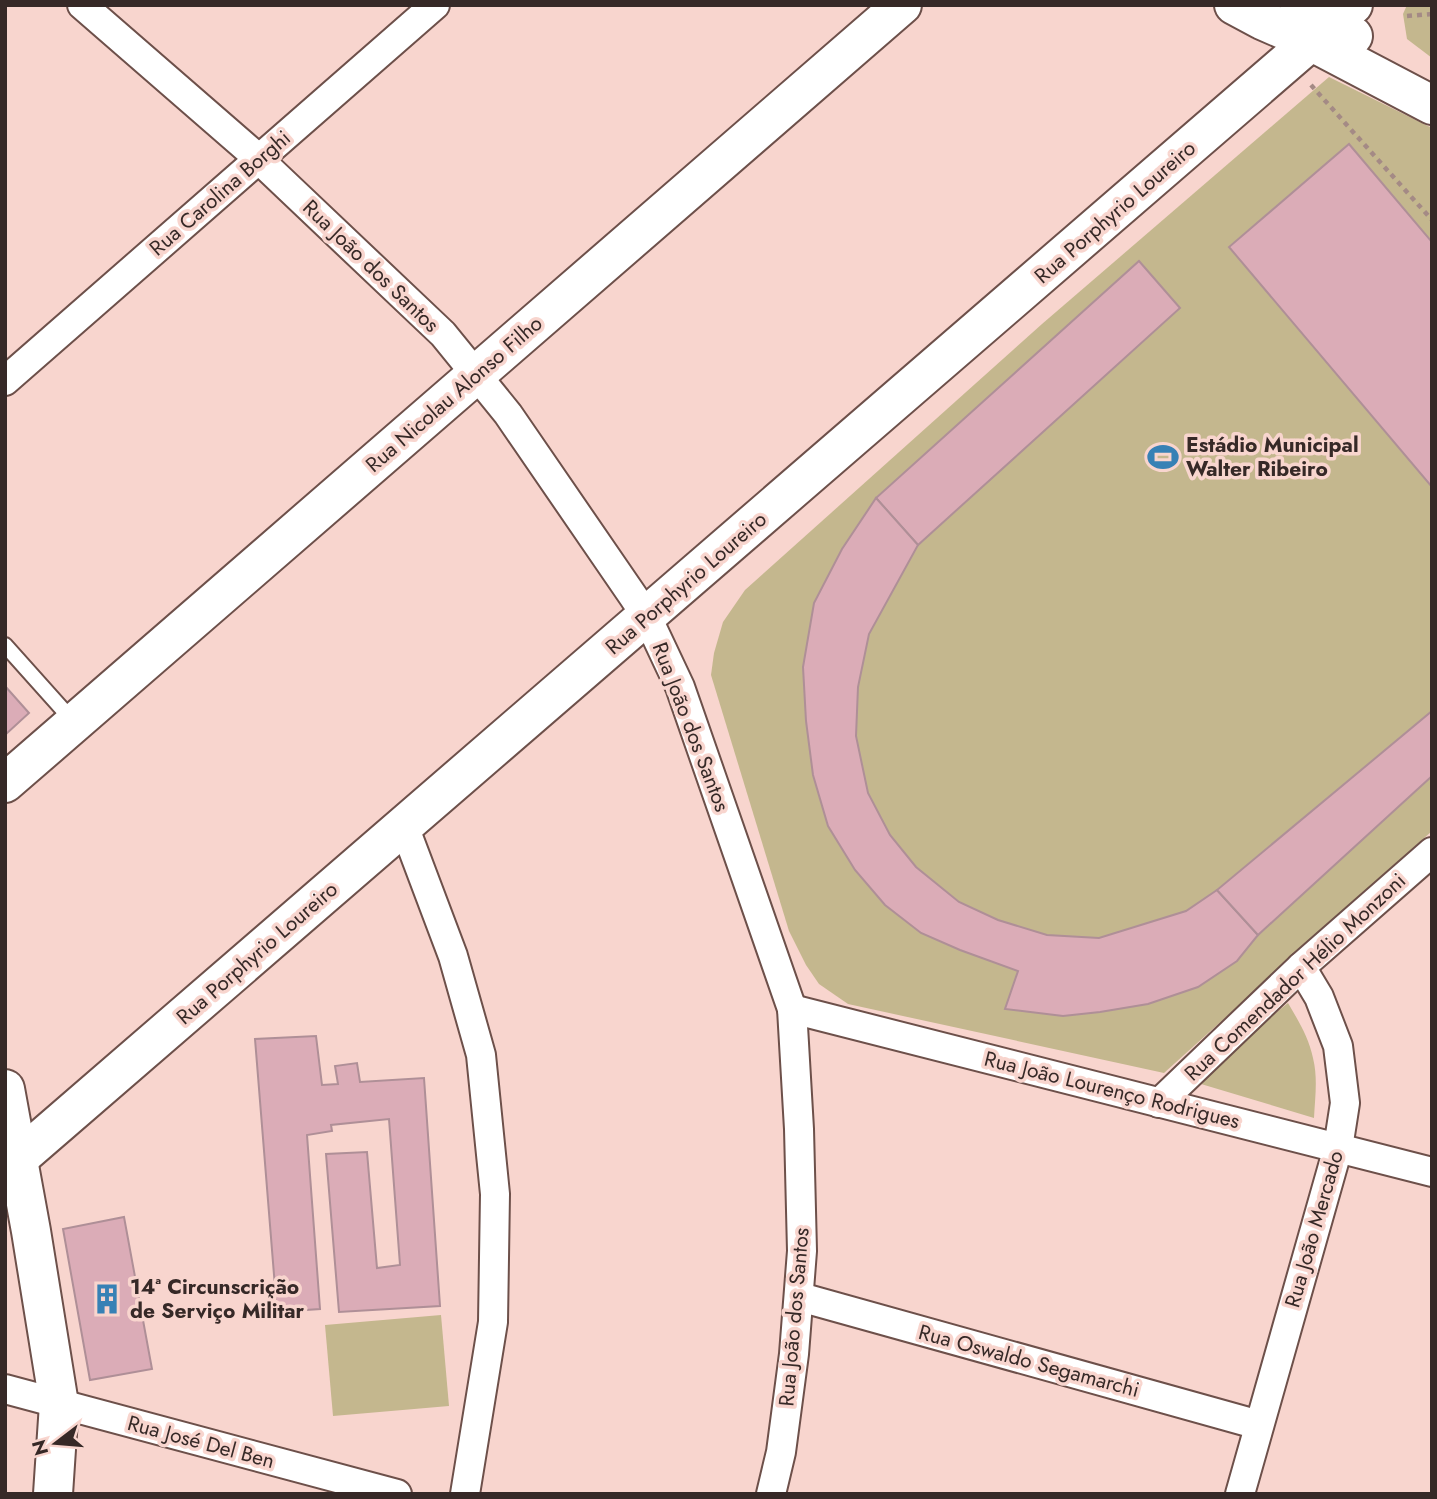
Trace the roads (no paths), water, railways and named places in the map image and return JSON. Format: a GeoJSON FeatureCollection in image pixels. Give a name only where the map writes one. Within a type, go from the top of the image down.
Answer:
{"type":"FeatureCollection","features":[{"type":"Feature","properties":{"kind":"street","name":"Rua João dos Santos"},"geometry":{"type":"LineString","coordinates":[[82,5],[259,159],[443,334],[508,414],[647,617],[680,687],[792,1009],[802,1251],[794,1353],[781,1452],[771,1494]]}},
{"type":"Feature","properties":{"kind":"street","name":"Rua Carolina Borghi"},"geometry":{"type":"LineString","coordinates":[[5,381],[435,5]]}},
{"type":"Feature","properties":{"kind":"street","name":"Rua Nicolau Alonso Filho"},"geometry":{"type":"LineString","coordinates":[[5,783],[902,5]]}},
{"type":"Feature","properties":{"kind":"street"},"geometry":{"type":"LineString","coordinates":[[1234,5],[1262,20],[1322,33],[1387,55],[1432,79]]}},
{"type":"Feature","properties":{"kind":"street"},"geometry":{"type":"LineString","coordinates":[[1299,5],[1322,33],[1432,104]]}},
{"type":"Feature","properties":{"kind":"street","name":"Rua Porphyrio Loureiro"},"geometry":{"type":"LineString","coordinates":[[19,1159],[1322,33]]}},
{"type":"Feature","properties":{"kind":"street"},"geometry":{"type":"LineString","coordinates":[[404,826],[453,956],[481,1055],[495,1194],[493,1322],[465,1494]]}},
{"type":"Feature","properties":{"kind":"street","name":"Rua Comendador Hélio Monzoni"},"geometry":{"type":"LineString","coordinates":[[1159,1102],[1301,967],[1432,852]]}},
{"type":"Feature","properties":{"kind":"street","name":"Rua João Mercado"},"geometry":{"type":"LineString","coordinates":[[1240,1494],[1338,1148],[1345,1103],[1338,1046],[1319,997],[1301,967]]}},
{"type":"Feature","properties":{"kind":"street","name":"Rua João Lourenço Rodrigues"},"geometry":{"type":"LineString","coordinates":[[792,1009],[1432,1172]]}},
{"type":"Feature","properties":{"kind":"street"},"geometry":{"type":"LineString","coordinates":[[5,1089],[59,1404],[53,1494]]}},
{"type":"Feature","properties":{"kind":"street","name":"Rua Oswaldo Segamarchi"},"geometry":{"type":"LineString","coordinates":[[800,1297],[1259,1425]]}},
{"type":"Feature","properties":{"kind":"street","name":"Rua José Del Ben"},"geometry":{"type":"LineString","coordinates":[[5,1389],[397,1494]]}},
{"type":"Feature","properties":{"kind":"lane"},"geometry":{"type":"LineString","coordinates":[[5,645],[74,722]]}},
{"type":"Feature","properties":{"kind":"place","name":"Estádio Municipal Walter Ribeiro"},"geometry":{"type":"Point","coordinates":[1163,457]}},
{"type":"Feature","properties":{"kind":"place","name":"14ª Circunscrição de Serviço Militar"},"geometry":{"type":"Point","coordinates":[107,1299]}}]}
